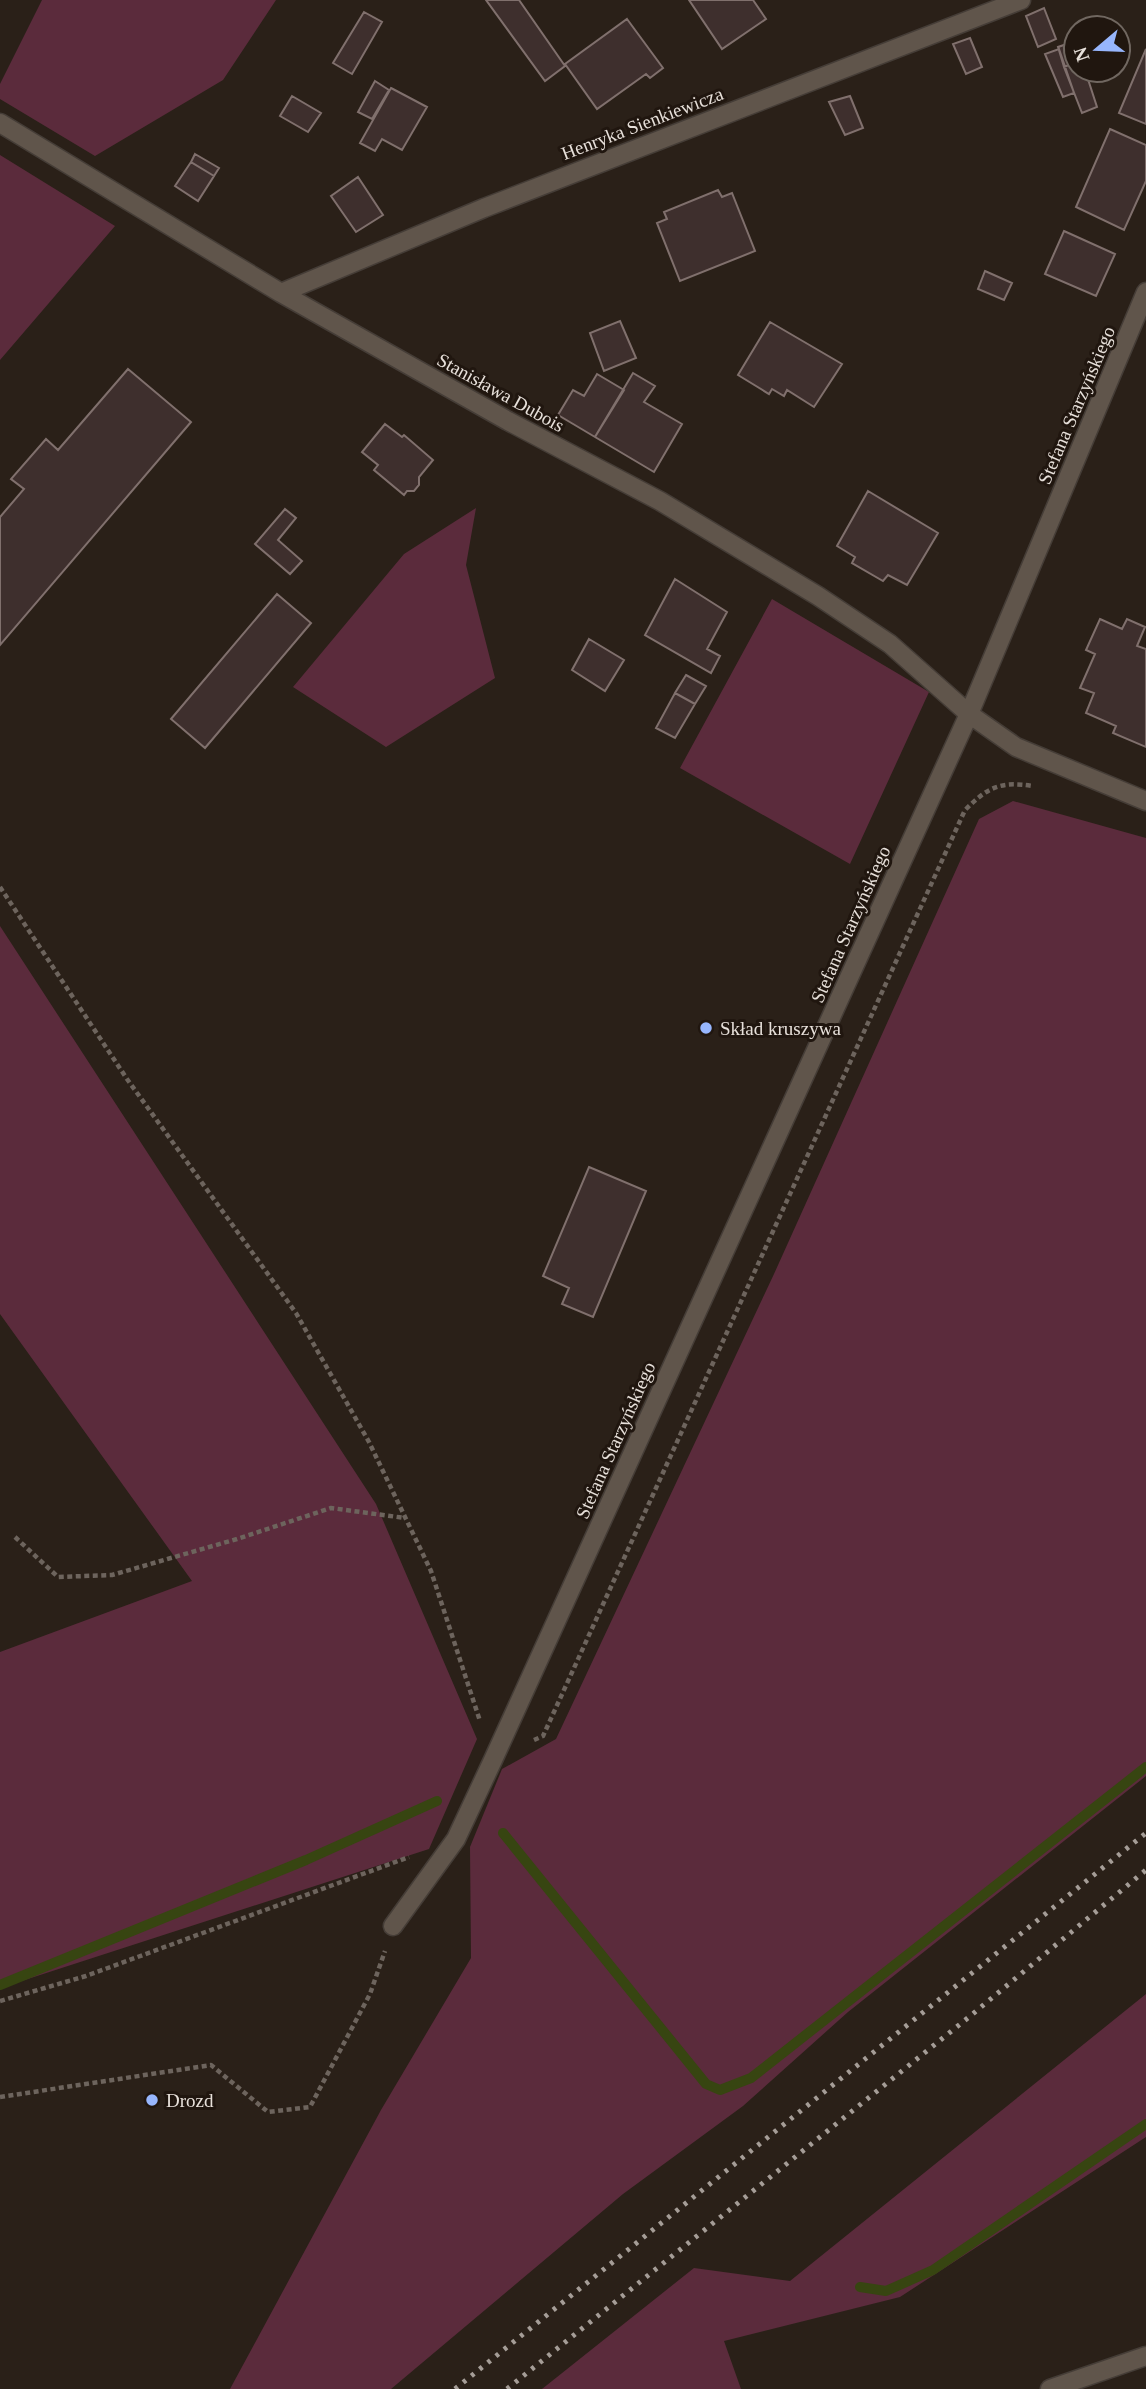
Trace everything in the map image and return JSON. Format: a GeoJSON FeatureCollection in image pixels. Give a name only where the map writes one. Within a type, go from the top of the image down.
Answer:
{"type":"FeatureCollection","features":[{"type":"Feature","properties":{"kind":"street","name":"Henryka Sienkiewicza"},"geometry":{"type":"LineString","coordinates":[[281,293],[496,203],[1021,0]]}},
{"type":"Feature","properties":{"kind":"street","name":"Stanisława Dubois"},"geometry":{"type":"LineString","coordinates":[[0,123],[281,293],[508,421],[660,501],[818,596],[890,644],[969,714],[1016,747],[1146,801]]}},
{"type":"Feature","properties":{"kind":"street","name":"Stefana Starzyńskiego"},"geometry":{"type":"LineString","coordinates":[[393,1926],[456,1839],[493,1760],[969,714],[1146,292]]}},
{"type":"Feature","properties":{"kind":"street"},"geometry":{"type":"LineString","coordinates":[[1050,2389],[1146,2356]]}},
{"type":"Feature","properties":{"kind":"path"},"geometry":{"type":"LineString","coordinates":[[0,887],[127,1079],[296,1313],[369,1442],[431,1571],[493,1760],[543,1736],[965,810],[981,793],[998,785],[1017,783],[1041,787]]}},
{"type":"Feature","properties":{"kind":"path"},"geometry":{"type":"LineString","coordinates":[[15,1537],[58,1577],[112,1575],[237,1539],[331,1508],[406,1518]]}},
{"type":"Feature","properties":{"kind":"path"},"geometry":{"type":"LineString","coordinates":[[0,2001],[86,1976],[456,1839]]}},
{"type":"Feature","properties":{"kind":"path"},"geometry":{"type":"LineString","coordinates":[[0,2097],[211,2066],[268,2112],[310,2107],[370,1994],[393,1926]]}},
{"type":"Feature","properties":{"kind":"shaded area"},"geometry":{"type":"Polygon","coordinates":[[[42,0],[276,0],[223,80],[95,156],[0,99],[0,84],[42,0]]]}},
{"type":"Feature","properties":{"kind":"shaded area"},"geometry":{"type":"Polygon","coordinates":[[[0,155],[115,226],[0,360],[0,155]]]}},
{"type":"Feature","properties":{"kind":"shaded area"},"geometry":{"type":"Polygon","coordinates":[[[476,508],[466,565],[495,678],[386,747],[293,687],[404,554],[476,508]]]}},
{"type":"Feature","properties":{"kind":"shaded area"},"geometry":{"type":"Polygon","coordinates":[[[772,599],[929,692],[850,864],[680,768],[772,599]]]}},
{"type":"Feature","properties":{"kind":"shaded area"},"geometry":{"type":"Polygon","coordinates":[[[1013,801],[1146,838],[1146,1776],[848,2012],[743,2106],[623,2194],[391,2389],[230,2389],[381,2110],[471,1958],[470,1847],[502,1769],[556,1739],[774,1274],[979,819],[1013,801]]]}},
{"type":"Feature","properties":{"kind":"shaded area"},"geometry":{"type":"Polygon","coordinates":[[[0,926],[376,1504],[477,1739],[429,1849],[0,1988],[0,1652],[192,1581],[0,1314],[0,926]]]}},
{"type":"Feature","properties":{"kind":"shaded area"},"geometry":{"type":"Polygon","coordinates":[[[1146,1994],[1146,2137],[900,2297],[724,2341],[741,2389],[542,2389],[694,2268],[790,2281],[1146,1994]]]}},
{"type":"Feature","properties":{"kind":"building"},"geometry":{"type":"Polygon","coordinates":[[[486,0],[519,0],[565,66],[545,81],[486,0]]]}},
{"type":"Feature","properties":{"kind":"building"},"geometry":{"type":"Polygon","coordinates":[[[689,0],[753,0],[766,19],[722,49],[689,0]]]}},
{"type":"Feature","properties":{"kind":"building"},"geometry":{"type":"Polygon","coordinates":[[[1044,8],[1056,39],[1038,47],[1026,16],[1044,8]]]}},
{"type":"Feature","properties":{"kind":"building"},"geometry":{"type":"Polygon","coordinates":[[[364,12],[382,22],[352,74],[333,63],[364,12]]]}},
{"type":"Feature","properties":{"kind":"building"},"geometry":{"type":"Polygon","coordinates":[[[627,19],[663,68],[650,78],[646,74],[597,109],[565,64],[627,19]]]}},
{"type":"Feature","properties":{"kind":"building"},"geometry":{"type":"Polygon","coordinates":[[[970,38],[982,67],[966,74],[953,44],[970,38]]]}},
{"type":"Feature","properties":{"kind":"building"},"geometry":{"type":"Polygon","coordinates":[[[1059,49],[1062,58],[1062,84],[1071,84],[1074,93],[1063,97],[1045,54],[1059,49]]]}},
{"type":"Feature","properties":{"kind":"building"},"geometry":{"type":"Polygon","coordinates":[[[1146,49],[1146,124],[1119,113],[1146,49]]]}},
{"type":"Feature","properties":{"kind":"building"},"geometry":{"type":"Polygon","coordinates":[[[375,81],[389,90],[372,119],[358,112],[375,81]]]}},
{"type":"Feature","properties":{"kind":"building"},"geometry":{"type":"Polygon","coordinates":[[[1071,84],[1090,84],[1097,107],[1082,113],[1071,84]]]}},
{"type":"Feature","properties":{"kind":"building"},"geometry":{"type":"Polygon","coordinates":[[[391,88],[427,107],[402,150],[382,139],[375,151],[360,143],[391,88]]]}},
{"type":"Feature","properties":{"kind":"building"},"geometry":{"type":"Polygon","coordinates":[[[292,96],[321,113],[308,132],[280,116],[292,96]]]}},
{"type":"Feature","properties":{"kind":"building"},"geometry":{"type":"Polygon","coordinates":[[[850,96],[863,128],[845,135],[829,102],[850,96]]]}},
{"type":"Feature","properties":{"kind":"building"},"geometry":{"type":"Polygon","coordinates":[[[1110,129],[1146,145],[1146,181],[1124,230],[1076,207],[1110,129]]]}},
{"type":"Feature","properties":{"kind":"building"},"geometry":{"type":"Polygon","coordinates":[[[195,154],[219,168],[214,176],[191,162],[195,154]]]}},
{"type":"Feature","properties":{"kind":"building"},"geometry":{"type":"Polygon","coordinates":[[[191,162],[214,176],[198,201],[175,186],[191,162]]]}},
{"type":"Feature","properties":{"kind":"building"},"geometry":{"type":"Polygon","coordinates":[[[358,177],[383,215],[356,232],[331,196],[358,177]]]}},
{"type":"Feature","properties":{"kind":"building"},"geometry":{"type":"Polygon","coordinates":[[[718,190],[722,197],[732,193],[755,251],[680,281],[657,223],[667,219],[664,212],[718,190]]]}},
{"type":"Feature","properties":{"kind":"building"},"geometry":{"type":"Polygon","coordinates":[[[1064,231],[1115,254],[1096,296],[1045,274],[1064,231]]]}},
{"type":"Feature","properties":{"kind":"building"},"geometry":{"type":"Polygon","coordinates":[[[985,271],[1012,283],[1004,300],[978,289],[985,271]]]}},
{"type":"Feature","properties":{"kind":"building"},"geometry":{"type":"Polygon","coordinates":[[[620,321],[636,358],[604,371],[590,333],[620,321]]]}},
{"type":"Feature","properties":{"kind":"building"},"geometry":{"type":"Polygon","coordinates":[[[770,322],[842,364],[814,407],[787,390],[784,396],[772,389],[769,394],[738,375],[770,322]]]}},
{"type":"Feature","properties":{"kind":"building"},"geometry":{"type":"Polygon","coordinates":[[[128,369],[191,422],[0,645],[0,517],[24,489],[11,479],[46,439],[58,450],[128,369]]]}},
{"type":"Feature","properties":{"kind":"building"},"geometry":{"type":"Polygon","coordinates":[[[633,373],[655,386],[644,402],[682,424],[654,472],[595,437],[633,373]]]}},
{"type":"Feature","properties":{"kind":"building"},"geometry":{"type":"Polygon","coordinates":[[[597,374],[624,390],[595,437],[558,415],[573,390],[584,396],[597,374]]]}},
{"type":"Feature","properties":{"kind":"building"},"geometry":{"type":"Polygon","coordinates":[[[385,424],[402,437],[404,435],[433,460],[419,477],[419,485],[414,491],[407,491],[404,495],[374,470],[378,465],[362,452],[385,424]]]}},
{"type":"Feature","properties":{"kind":"building"},"geometry":{"type":"Polygon","coordinates":[[[868,491],[938,533],[907,585],[888,575],[883,581],[852,563],[855,557],[837,546],[868,491]]]}},
{"type":"Feature","properties":{"kind":"building"},"geometry":{"type":"Polygon","coordinates":[[[285,509],[296,518],[278,540],[302,561],[290,574],[255,544],[285,509]]]}},
{"type":"Feature","properties":{"kind":"building"},"geometry":{"type":"Polygon","coordinates":[[[675,579],[727,612],[707,649],[720,656],[711,673],[645,635],[675,579]]]}},
{"type":"Feature","properties":{"kind":"building"},"geometry":{"type":"Polygon","coordinates":[[[277,594],[311,623],[205,748],[171,719],[277,594]]]}},
{"type":"Feature","properties":{"kind":"building"},"geometry":{"type":"Polygon","coordinates":[[[1100,619],[1122,629],[1127,619],[1145,627],[1137,646],[1146,649],[1146,747],[1113,733],[1116,726],[1086,713],[1094,693],[1080,688],[1095,654],[1086,650],[1100,619]]]}},
{"type":"Feature","properties":{"kind":"building"},"geometry":{"type":"Polygon","coordinates":[[[589,639],[624,660],[605,691],[572,670],[589,639]]]}},
{"type":"Feature","properties":{"kind":"building"},"geometry":{"type":"Polygon","coordinates":[[[686,675],[706,686],[695,704],[675,693],[686,675]]]}},
{"type":"Feature","properties":{"kind":"building"},"geometry":{"type":"Polygon","coordinates":[[[675,693],[695,704],[675,738],[656,728],[675,693]]]}},
{"type":"Feature","properties":{"kind":"building"},"geometry":{"type":"Polygon","coordinates":[[[589,1167],[646,1191],[593,1317],[562,1304],[569,1288],[543,1276],[589,1167]]]}},
{"type":"Feature","properties":{"kind":"waterway"},"geometry":{"type":"LineString","coordinates":[[503,1833],[706,2084],[720,2090],[751,2078],[1146,1767]]}},
{"type":"Feature","properties":{"kind":"waterway"},"geometry":{"type":"LineString","coordinates":[[0,1985],[306,1860],[437,1801]]}},
{"type":"Feature","properties":{"kind":"waterway"},"geometry":{"type":"LineString","coordinates":[[860,2287],[886,2291],[933,2270],[1146,2124]]}},
{"type":"Feature","properties":{"kind":"railway"},"geometry":{"type":"LineString","coordinates":[[455,2389],[1146,1833]]}},
{"type":"Feature","properties":{"kind":"railway"},"geometry":{"type":"LineString","coordinates":[[507,2389],[969,2017],[1146,1870]]}},
{"type":"Feature","properties":{"kind":"place","name":"Skład kruszywa"},"geometry":{"type":"Point","coordinates":[706,1028]}},
{"type":"Feature","properties":{"kind":"place","name":"Drozd"},"geometry":{"type":"Point","coordinates":[152,2100]}}]}
